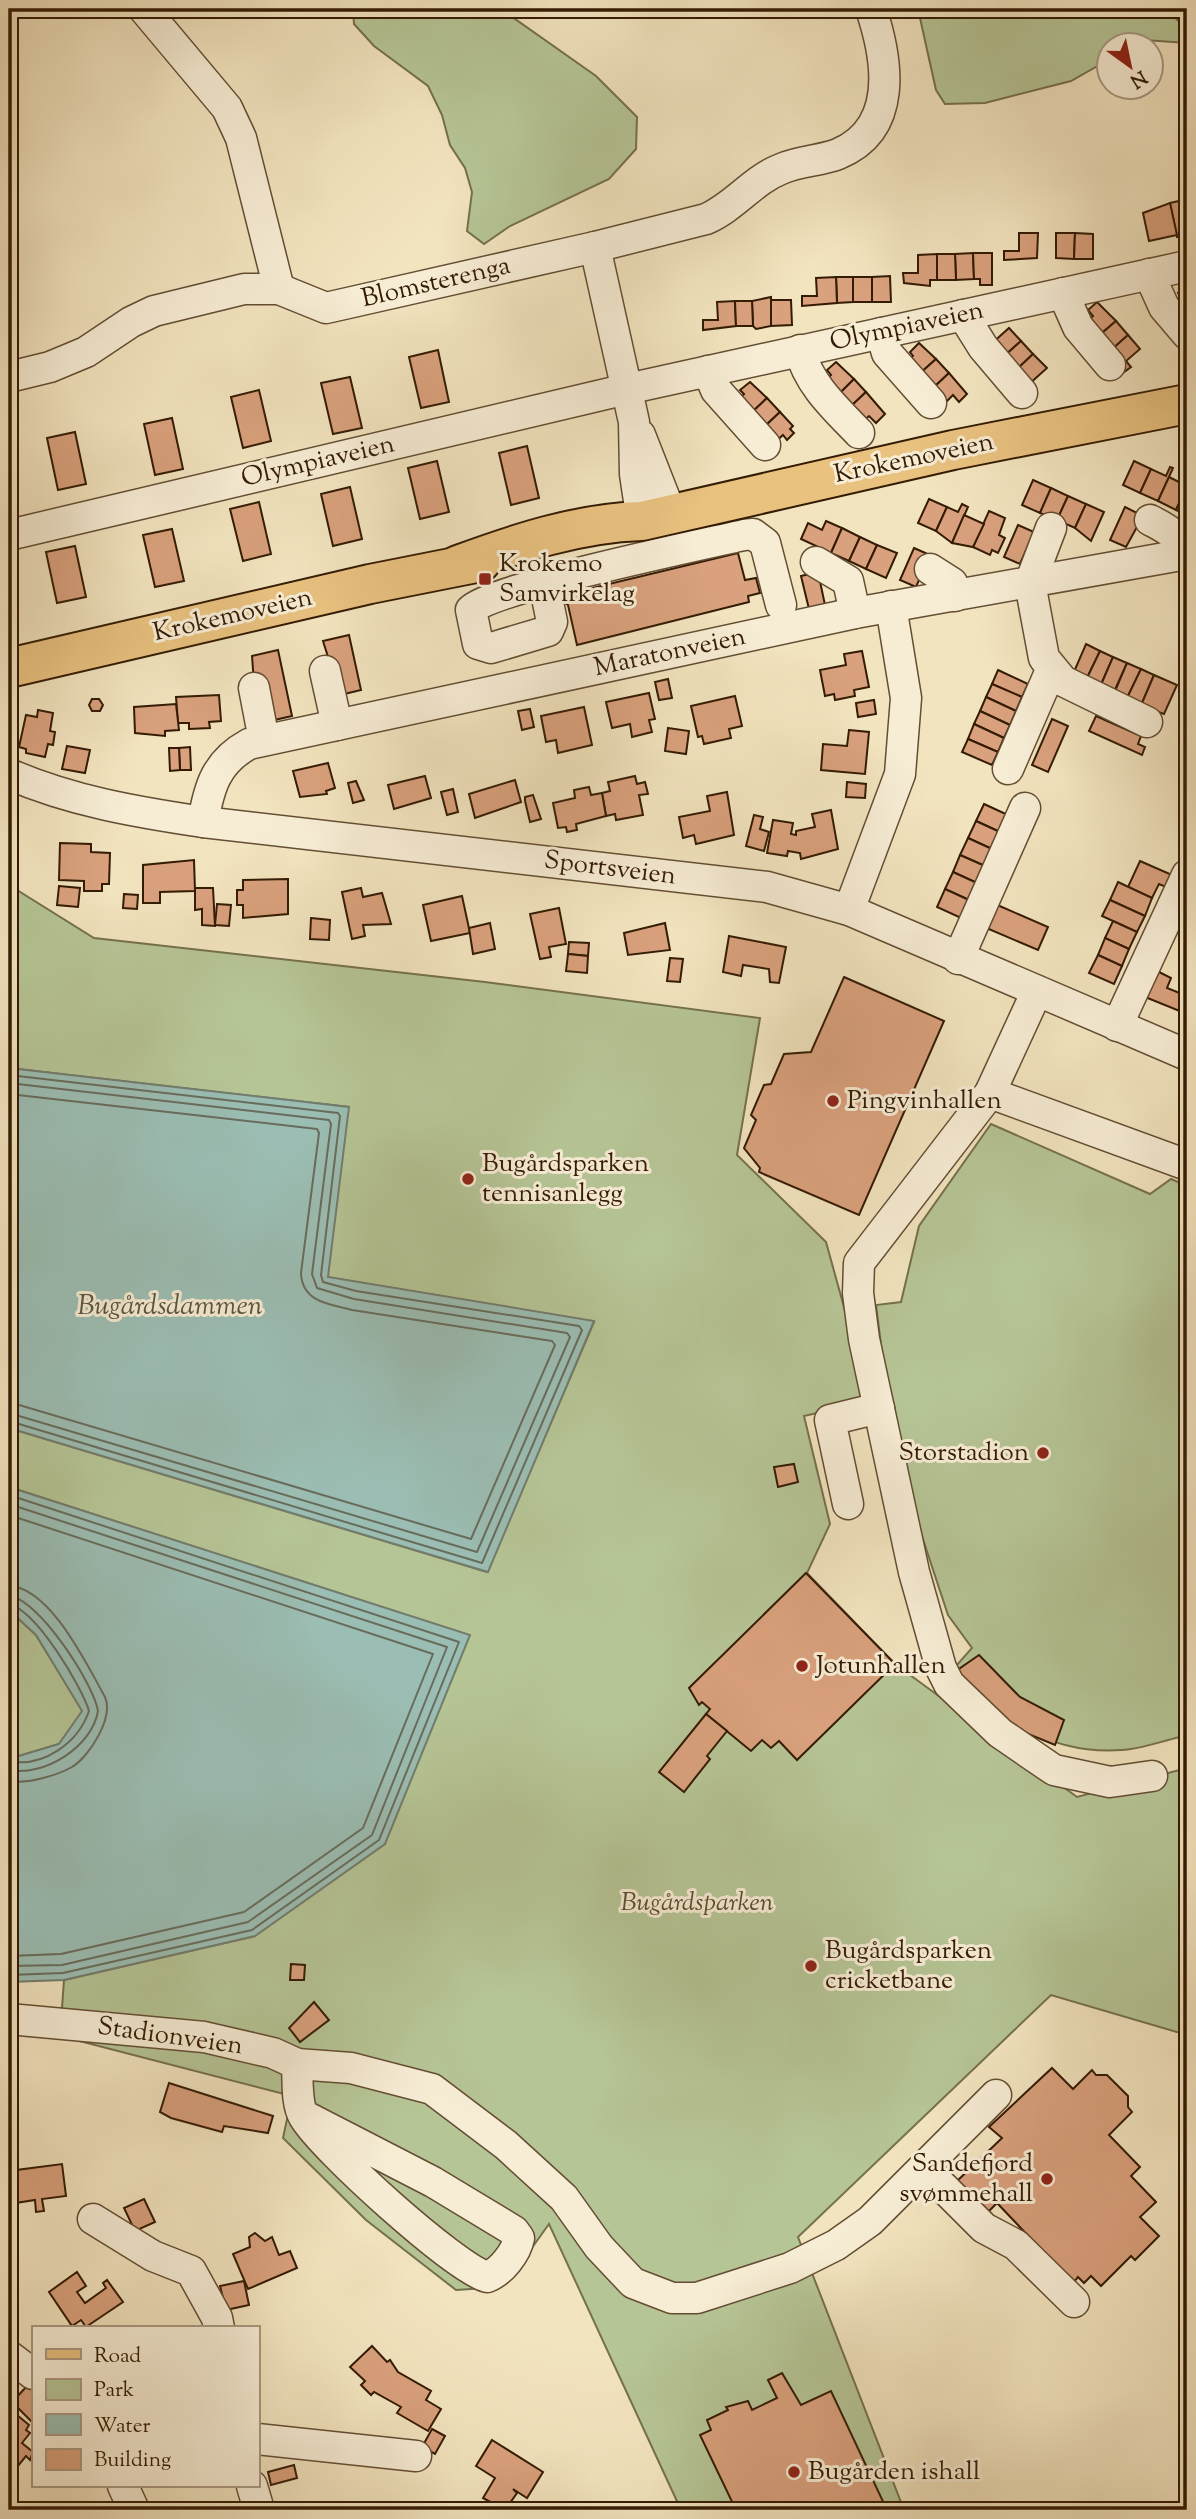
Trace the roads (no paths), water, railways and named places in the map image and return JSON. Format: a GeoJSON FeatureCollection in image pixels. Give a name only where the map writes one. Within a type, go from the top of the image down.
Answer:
{"type":"FeatureCollection","features":[{"type":"Feature","properties":{"kind":"main road","name":"Krokemoveien"},"geometry":{"type":"LineString","coordinates":[[9,668],[458,565],[522,558],[605,539],[657,517],[953,450],[1187,404]]}},
{"type":"Feature","properties":{"kind":"street"},"geometry":{"type":"LineString","coordinates":[[144,9],[232,118],[257,193],[279,289]]}},
{"type":"Feature","properties":{"kind":"street","name":"Blomsterenga"},"geometry":{"type":"LineString","coordinates":[[9,377],[50,368],[86,352],[131,322],[154,311],[244,289],[279,289],[326,308],[706,219],[720,213],[760,180],[782,168],[835,155],[851,148],[878,120],[886,86],[871,9]]}},
{"type":"Feature","properties":{"kind":"street"},"geometry":{"type":"LineString","coordinates":[[595,247],[634,422],[635,474],[657,517]]}},
{"type":"Feature","properties":{"kind":"street","name":"Olympiaveien"},"geometry":{"type":"LineString","coordinates":[[9,535],[627,389],[1187,266]]}},
{"type":"Feature","properties":{"kind":"street"},"geometry":{"type":"LineString","coordinates":[[1149,274],[1164,307],[1187,334]]}},
{"type":"Feature","properties":{"kind":"street"},"geometry":{"type":"LineString","coordinates":[[1063,293],[1069,314],[1110,365]]}},
{"type":"Feature","properties":{"kind":"street"},"geometry":{"type":"LineString","coordinates":[[963,315],[983,347],[1022,393]]}},
{"type":"Feature","properties":{"kind":"street"},"geometry":{"type":"LineString","coordinates":[[881,333],[887,353],[931,403]]}},
{"type":"Feature","properties":{"kind":"street"},"geometry":{"type":"LineString","coordinates":[[800,350],[803,362],[820,389],[859,433]]}},
{"type":"Feature","properties":{"kind":"street"},"geometry":{"type":"LineString","coordinates":[[708,371],[716,390],[765,445]]}},
{"type":"Feature","properties":{"kind":"street"},"geometry":{"type":"LineString","coordinates":[[753,534],[760,494]]}},
{"type":"Feature","properties":{"kind":"street"},"geometry":{"type":"LineString","coordinates":[[1150,520],[1173,533],[1184,555]]}},
{"type":"Feature","properties":{"kind":"street"},"geometry":{"type":"LineString","coordinates":[[1051,528],[1030,583],[1038,637],[1051,670],[1063,681],[1147,722]]}},
{"type":"Feature","properties":{"kind":"street"},"geometry":{"type":"LineString","coordinates":[[544,583],[552,622],[551,627],[542,635],[483,647],[476,641],[470,618],[476,605],[544,583],[753,534],[761,537],[768,548],[781,605]]}},
{"type":"Feature","properties":{"kind":"street","name":"Maratonveien"},"geometry":{"type":"LineString","coordinates":[[203,822],[208,792],[223,764],[235,751],[264,740],[855,613],[1184,555]]}},
{"type":"Feature","properties":{"kind":"street"},"geometry":{"type":"LineString","coordinates":[[816,562],[848,581],[855,613]]}},
{"type":"Feature","properties":{"kind":"street"},"geometry":{"type":"LineString","coordinates":[[458,565],[476,605]]}},
{"type":"Feature","properties":{"kind":"street"},"geometry":{"type":"LineString","coordinates":[[930,569],[951,583],[955,596]]}},
{"type":"Feature","properties":{"kind":"street"},"geometry":{"type":"LineString","coordinates":[[849,910],[873,852],[900,774],[906,698],[891,606]]}},
{"type":"Feature","properties":{"kind":"street"},"geometry":{"type":"LineString","coordinates":[[1008,769],[1051,670]]}},
{"type":"Feature","properties":{"kind":"street"},"geometry":{"type":"LineString","coordinates":[[325,671],[337,725]]}},
{"type":"Feature","properties":{"kind":"street"},"geometry":{"type":"LineString","coordinates":[[254,688],[264,740]]}},
{"type":"Feature","properties":{"kind":"street","name":"Sportsveien"},"geometry":{"type":"LineString","coordinates":[[9,774],[70,796],[121,810],[203,822],[767,887],[849,910],[1187,1055]]}},
{"type":"Feature","properties":{"kind":"street"},"geometry":{"type":"LineString","coordinates":[[958,959],[1025,808]]}},
{"type":"Feature","properties":{"kind":"street"},"geometry":{"type":"LineString","coordinates":[[1117,1026],[1187,875]]}},
{"type":"Feature","properties":{"kind":"street"},"geometry":{"type":"LineString","coordinates":[[1037,991],[990,1093],[859,1263],[858,1293],[914,1572],[941,1668],[949,1684],[1000,1733],[1054,1770],[1110,1782],[1152,1776]]}},
{"type":"Feature","properties":{"kind":"street"},"geometry":{"type":"LineString","coordinates":[[990,1093],[1187,1165]]}},
{"type":"Feature","properties":{"kind":"street"},"geometry":{"type":"LineString","coordinates":[[848,1504],[830,1420],[879,1408]]}},
{"type":"Feature","properties":{"kind":"street","name":"Stadionveien"},"geometry":{"type":"LineString","coordinates":[[9,2020],[204,2037],[273,2053],[297,2064],[351,2068],[432,2089],[506,2145],[564,2198],[599,2247],[634,2283],[672,2298],[697,2298],[790,2268],[824,2250],[870,2221],[996,2095]]}},
{"type":"Feature","properties":{"kind":"street"},"geometry":{"type":"LineString","coordinates":[[297,2064],[301,2105],[329,2149],[412,2224],[480,2275],[488,2277],[496,2274],[517,2246],[519,2238],[514,2231],[301,2105]]}},
{"type":"Feature","properties":{"kind":"street"},"geometry":{"type":"LineString","coordinates":[[924,2168],[984,2228],[1016,2245],[1074,2302]]}},
{"type":"Feature","properties":{"kind":"street"},"geometry":{"type":"LineString","coordinates":[[93,2219],[153,2256],[191,2271],[217,2318],[219,2326]]}},
{"type":"Feature","properties":{"kind":"street"},"geometry":{"type":"LineString","coordinates":[[9,2356],[32,2373]]}},
{"type":"Feature","properties":{"kind":"street"},"geometry":{"type":"LineString","coordinates":[[259,2439],[416,2456]]}},
{"type":"Feature","properties":{"kind":"street"},"geometry":{"type":"LineString","coordinates":[[124,2488],[134,2510]]}},
{"type":"Feature","properties":{"kind":"street"},"geometry":{"type":"LineString","coordinates":[[253,2488],[259,2510]]}},
{"type":"Feature","properties":{"kind":"water","name":"Bugårdsdammen"},"geometry":{"type":"Polygon","coordinates":[[[9,1068],[349,1107],[328,1277],[594,1321],[488,1572],[9,1428],[9,1068]]]}},
{"type":"Feature","properties":{"kind":"water"},"geometry":{"type":"Polygon","coordinates":[[[9,1487],[470,1635],[385,1844],[255,1936],[64,1980],[9,1982],[9,1754],[19,1756],[59,1744],[82,1711],[36,1635],[9,1610],[9,1487]]]}},
{"type":"Feature","properties":{"kind":"place","name":"Krokemo Samvirkelag"},"geometry":{"type":"Point","coordinates":[485,579]}},
{"type":"Feature","properties":{"kind":"place","name":"Pingvinhallen"},"geometry":{"type":"Point","coordinates":[833,1101]}},
{"type":"Feature","properties":{"kind":"place","name":"Bugårdsparken tennisanlegg"},"geometry":{"type":"Point","coordinates":[468,1179]}},
{"type":"Feature","properties":{"kind":"place","name":"Storstadion"},"geometry":{"type":"Point","coordinates":[1043,1453]}},
{"type":"Feature","properties":{"kind":"place","name":"Jotunhallen"},"geometry":{"type":"Point","coordinates":[802,1666]}},
{"type":"Feature","properties":{"kind":"place","name":"Bugårdsparken cricketbane"},"geometry":{"type":"Point","coordinates":[811,1966]}},
{"type":"Feature","properties":{"kind":"place","name":"Sandefjord svømmehall"},"geometry":{"type":"Point","coordinates":[1047,2179]}},
{"type":"Feature","properties":{"kind":"place","name":"Bugården ishall"},"geometry":{"type":"Point","coordinates":[794,2472]}},
{"type":"Feature","properties":{"kind":"park label","name":"Bugårdsparken"},"geometry":{"type":"Point","coordinates":[697,1903]}}]}
